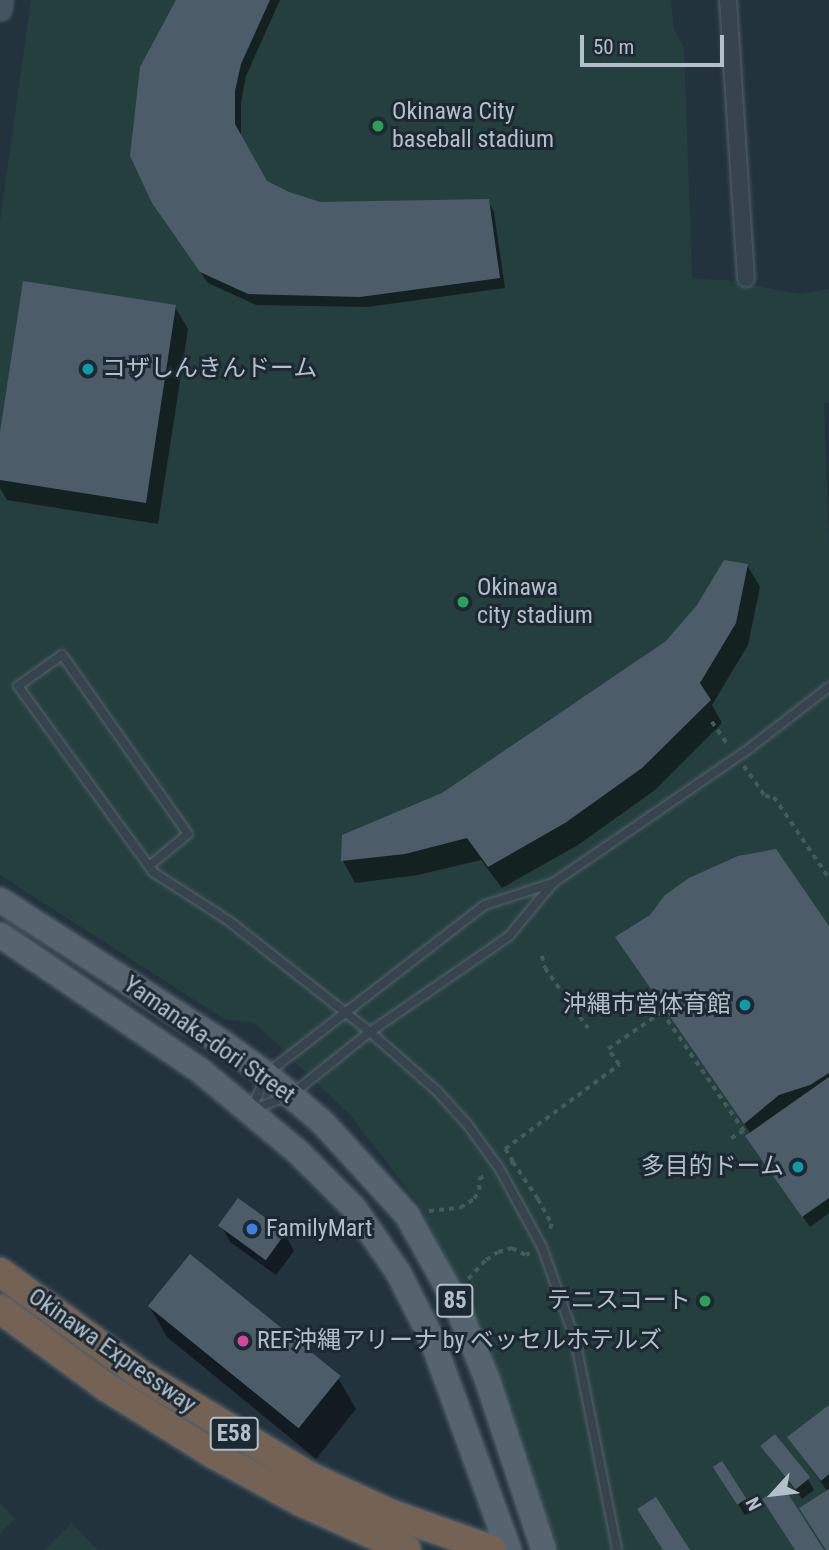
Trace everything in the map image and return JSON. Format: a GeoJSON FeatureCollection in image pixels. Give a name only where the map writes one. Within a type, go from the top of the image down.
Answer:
{"type":"FeatureCollection","features":[{"type":"Feature","properties":{"kind":"highway"},"geometry":{"type":"LineString","coordinates":[[0,1251],[227,1430]]}},
{"type":"Feature","properties":{"kind":"highway","name":"Okinawa Expressway"},"geometry":{"type":"LineString","coordinates":[[0,1272],[141,1375],[227,1430],[310,1477],[388,1513],[493,1550]]}},
{"type":"Feature","properties":{"kind":"highway","name":"Okinawa Expressway"},"geometry":{"type":"LineString","coordinates":[[0,1309],[106,1387],[215,1455],[301,1502],[407,1550]]}},
{"type":"Feature","properties":{"kind":"main road","name":"Yamanaka-dori Street"},"geometry":{"type":"LineString","coordinates":[[0,900],[266,1074],[323,1123],[407,1214],[456,1301],[488,1379],[544,1550]]}},
{"type":"Feature","properties":{"kind":"main road","name":"Yamanaka-dori Street"},"geometry":{"type":"LineString","coordinates":[[0,935],[202,1072],[251,1110],[354,1208],[398,1272],[431,1337],[509,1550]]}},
{"type":"Feature","properties":{"kind":"street"},"geometry":{"type":"LineString","coordinates":[[0,9],[1,0]]}},
{"type":"Feature","properties":{"kind":"street"},"geometry":{"type":"LineString","coordinates":[[728,0],[746,278]]}},
{"type":"Feature","properties":{"kind":"lane"},"geometry":{"type":"LineString","coordinates":[[149,866],[188,834],[62,655],[18,686],[153,872],[229,921],[370,1032],[437,1091],[467,1124],[517,1196],[557,1282],[575,1339],[617,1550]]}},
{"type":"Feature","properties":{"kind":"lane"},"geometry":{"type":"LineString","coordinates":[[251,1110],[291,1095],[370,1032],[509,936],[553,883],[737,757],[829,687]]}},
{"type":"Feature","properties":{"kind":"lane"},"geometry":{"type":"LineString","coordinates":[[251,1110],[266,1074],[485,905],[553,883]]}},
{"type":"Feature","properties":{"kind":"path"},"geometry":{"type":"LineString","coordinates":[[712,722],[765,796],[774,797],[829,878]]}},
{"type":"Feature","properties":{"kind":"path"},"geometry":{"type":"LineString","coordinates":[[542,956],[545,968],[588,1028]]}},
{"type":"Feature","properties":{"kind":"path"},"geometry":{"type":"LineString","coordinates":[[513,1162],[505,1149],[618,1065],[608,1049],[663,1012],[744,1131],[729,1140]]}},
{"type":"Feature","properties":{"kind":"path"},"geometry":{"type":"LineString","coordinates":[[468,1279],[498,1252],[512,1248],[526,1255],[542,1247]]}},
{"type":"Feature","properties":{"kind":"green space"},"geometry":{"type":"Polygon","coordinates":[[[31,0],[671,0],[674,29],[684,48],[692,279],[725,280],[800,294],[829,289],[829,403],[824,402],[829,548],[829,1550],[559,1550],[463,1293],[421,1207],[351,1116],[255,1023],[224,1019],[0,875],[0,222],[31,0]]]}},
{"type":"Feature","properties":{"kind":"green space"},"geometry":{"type":"Polygon","coordinates":[[[0,1503],[15,1519],[0,1533],[0,1503]]]}},
{"type":"Feature","properties":{"kind":"green space"},"geometry":{"type":"Polygon","coordinates":[[[72,1523],[98,1550],[44,1550],[72,1523]]]}},
{"type":"Feature","properties":{"kind":"building"},"geometry":{"type":"Polygon","coordinates":[[[176,0],[270,0],[241,64],[235,91],[235,124],[267,181],[289,192],[320,202],[489,199],[500,278],[360,297],[248,294],[200,272],[152,203],[130,156],[140,67],[176,0]]]}},
{"type":"Feature","properties":{"kind":"building","name":"コザしんきんドーム"},"geometry":{"type":"Polygon","coordinates":[[[23,281],[176,305],[146,503],[0,480],[0,432],[23,281]]]}},
{"type":"Feature","properties":{"kind":"building"},"geometry":{"type":"Polygon","coordinates":[[[724,560],[748,564],[736,623],[700,683],[711,700],[642,768],[565,823],[488,867],[467,838],[405,854],[341,861],[342,835],[442,793],[666,641],[697,605],[724,560]]]}},
{"type":"Feature","properties":{"kind":"building","name":"沖縄市営体育館"},"geometry":{"type":"Polygon","coordinates":[[[776,849],[829,926],[829,1073],[810,1085],[779,1095],[744,1124],[615,937],[650,915],[665,895],[689,878],[738,856],[776,849]]]}},
{"type":"Feature","properties":{"kind":"building","name":"多目的ドーム"},"geometry":{"type":"Polygon","coordinates":[[[829,1077],[829,1198],[802,1217],[745,1136],[829,1077]]]}},
{"type":"Feature","properties":{"kind":"building","name":"FamilyMart"},"geometry":{"type":"Polygon","coordinates":[[[238,1198],[286,1233],[266,1260],[218,1226],[238,1198]]]}},
{"type":"Feature","properties":{"kind":"building","name":"REF沖縄アリーナ by ベッセルホテルズ"},"geometry":{"type":"Polygon","coordinates":[[[190,1254],[341,1376],[299,1428],[148,1306],[190,1254]]]}},
{"type":"Feature","properties":{"kind":"building"},"geometry":{"type":"Polygon","coordinates":[[[829,1405],[829,1474],[821,1481],[787,1437],[829,1405]]]}},
{"type":"Feature","properties":{"kind":"building"},"geometry":{"type":"Polygon","coordinates":[[[775,1434],[810,1478],[795,1489],[760,1446],[775,1434]]]}},
{"type":"Feature","properties":{"kind":"building"},"geometry":{"type":"Polygon","coordinates":[[[722,1461],[747,1499],[737,1505],[713,1467],[722,1461]]]}},
{"type":"Feature","properties":{"kind":"building"},"geometry":{"type":"Polygon","coordinates":[[[783,1486],[824,1550],[795,1550],[762,1499],[783,1486]]]}},
{"type":"Feature","properties":{"kind":"building"},"geometry":{"type":"Polygon","coordinates":[[[829,1489],[829,1550],[826,1550],[799,1508],[829,1489]]]}},
{"type":"Feature","properties":{"kind":"building"},"geometry":{"type":"Polygon","coordinates":[[[656,1497],[690,1550],[663,1550],[637,1509],[656,1497]]]}},
{"type":"Feature","properties":{"kind":"place","name":"Okinawa City baseball stadium"},"geometry":{"type":"Point","coordinates":[378,126]}},
{"type":"Feature","properties":{"kind":"place","name":"コザしんきんドーム"},"geometry":{"type":"Point","coordinates":[88,369]}},
{"type":"Feature","properties":{"kind":"place","name":"Okinawa city stadium"},"geometry":{"type":"Point","coordinates":[463,602]}},
{"type":"Feature","properties":{"kind":"place","name":"沖縄市営体育館"},"geometry":{"type":"Point","coordinates":[745,1005]}},
{"type":"Feature","properties":{"kind":"place","name":"多目的ドーム"},"geometry":{"type":"Point","coordinates":[798,1167]}},
{"type":"Feature","properties":{"kind":"place","name":"FamilyMart"},"geometry":{"type":"Point","coordinates":[252,1229]}},
{"type":"Feature","properties":{"kind":"place","name":"テニスコート"},"geometry":{"type":"Point","coordinates":[705,1301]}},
{"type":"Feature","properties":{"kind":"place","name":"REF沖縄アリーナ by ベッセルホテルズ"},"geometry":{"type":"Point","coordinates":[243,1341]}}]}
